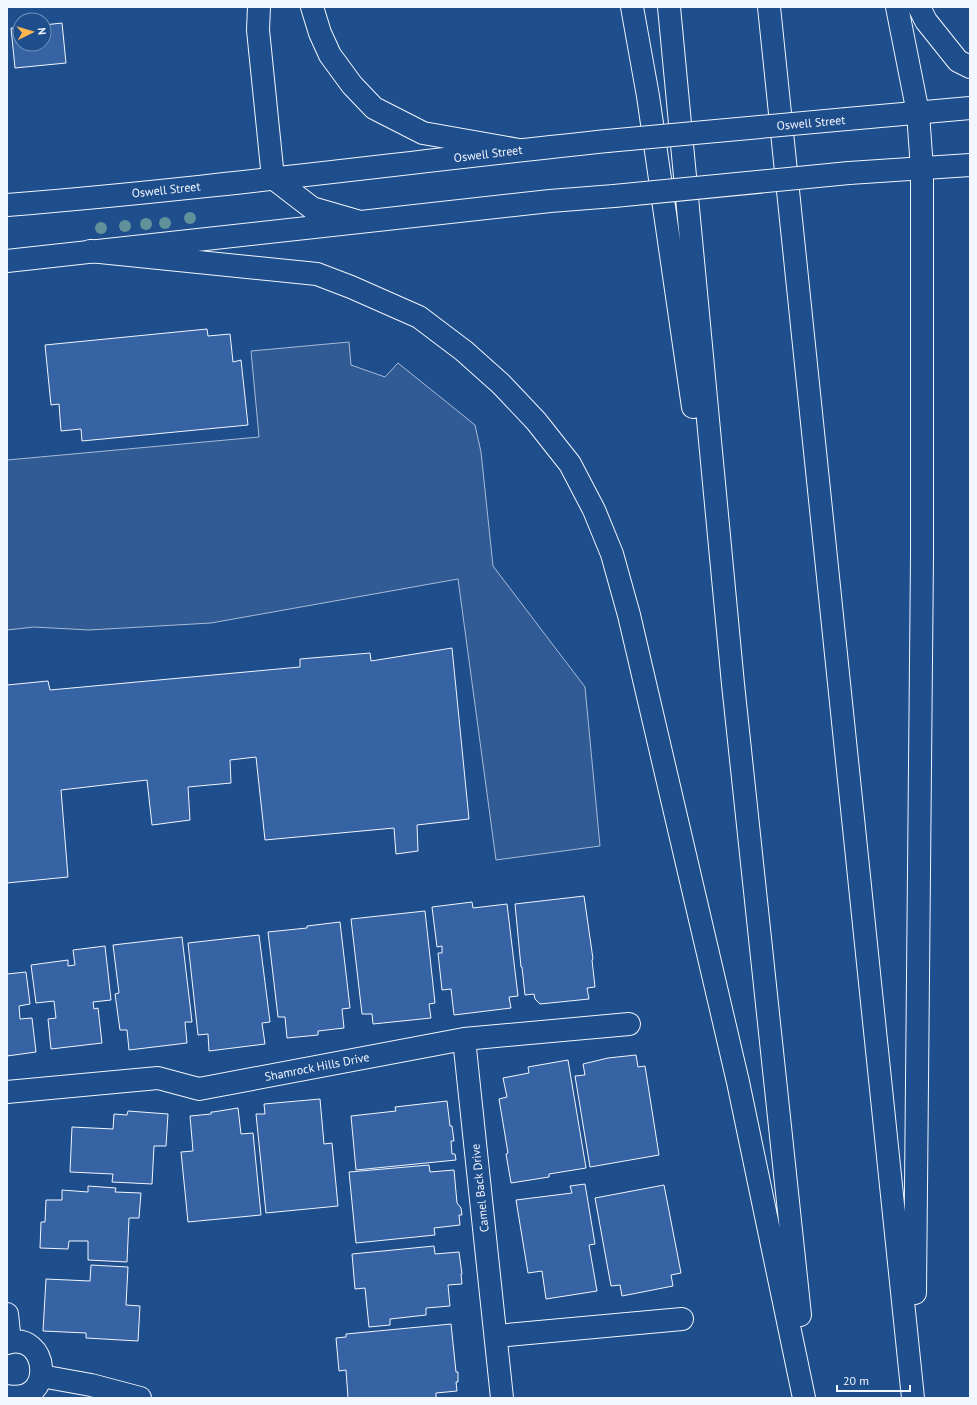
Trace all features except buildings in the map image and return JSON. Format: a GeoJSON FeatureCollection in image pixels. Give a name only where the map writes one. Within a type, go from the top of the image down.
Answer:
{"type":"FeatureCollection","features":[{"type":"Feature","properties":{"kind":"main road"},"geometry":{"type":"LineString","coordinates":[[259,7],[258,30],[273,178],[312,208],[357,222]]}},
{"type":"Feature","properties":{"kind":"main road"},"geometry":{"type":"LineString","coordinates":[[312,7],[320,33],[330,55],[352,85],[374,108],[423,133],[519,150]]}},
{"type":"Feature","properties":{"kind":"main road"},"geometry":{"type":"LineString","coordinates":[[632,7],[649,104],[733,684]]}},
{"type":"Feature","properties":{"kind":"main road"},"geometry":{"type":"LineString","coordinates":[[669,7],[733,684],[808,1398]]}},
{"type":"Feature","properties":{"kind":"main road"},"geometry":{"type":"LineString","coordinates":[[769,7],[913,1398]]}},
{"type":"Feature","properties":{"kind":"main road"},"geometry":{"type":"LineString","coordinates":[[897,7],[918,113],[922,169],[922,571],[913,1398]]}},
{"type":"Feature","properties":{"kind":"main road"},"geometry":{"type":"LineString","coordinates":[[919,7],[926,21],[958,61],[970,67]]}},
{"type":"Feature","properties":{"kind":"main road","name":"Oswell Street"},"geometry":{"type":"LineString","coordinates":[[7,205],[273,178],[607,141],[970,108]]}},
{"type":"Feature","properties":{"kind":"main road"},"geometry":{"type":"LineString","coordinates":[[7,261],[550,201],[849,173],[970,165]]}},
{"type":"Feature","properties":{"kind":"main road"},"geometry":{"type":"LineString","coordinates":[[90,251],[317,274],[351,287],[419,317],[464,351],[501,384],[536,421],[570,464],[594,510],[612,554],[629,615],[738,1082],[804,1398]]}},
{"type":"Feature","properties":{"kind":"main road","name":"Shamrock Hills Drive"},"geometry":{"type":"LineString","coordinates":[[7,1092],[158,1078],[199,1089],[464,1039],[629,1024]]}},
{"type":"Feature","properties":{"kind":"main road","name":"Camel Back Drive"},"geometry":{"type":"LineString","coordinates":[[464,1039],[502,1398]]}},
{"type":"Feature","properties":{"kind":"main road"},"geometry":{"type":"LineString","coordinates":[[7,1314],[8,1342],[19,1342],[28,1345],[40,1358],[42,1367],[38,1385],[31,1392],[23,1396],[7,1396]]}},
{"type":"Feature","properties":{"kind":"main road"},"geometry":{"type":"LineString","coordinates":[[496,1336],[682,1319]]}},
{"type":"Feature","properties":{"kind":"main road"},"geometry":{"type":"LineString","coordinates":[[41,1376],[91,1385],[140,1398]]}},
{"type":"Feature","properties":{"kind":"shaded area"},"geometry":{"type":"Polygon","coordinates":[[[349,342],[351,365],[385,377],[398,363],[475,425],[481,452],[493,566],[585,687],[600,846],[496,860],[458,579],[211,623],[89,630],[34,627],[7,630],[7,460],[259,437],[251,351],[349,342]]]}}]}
